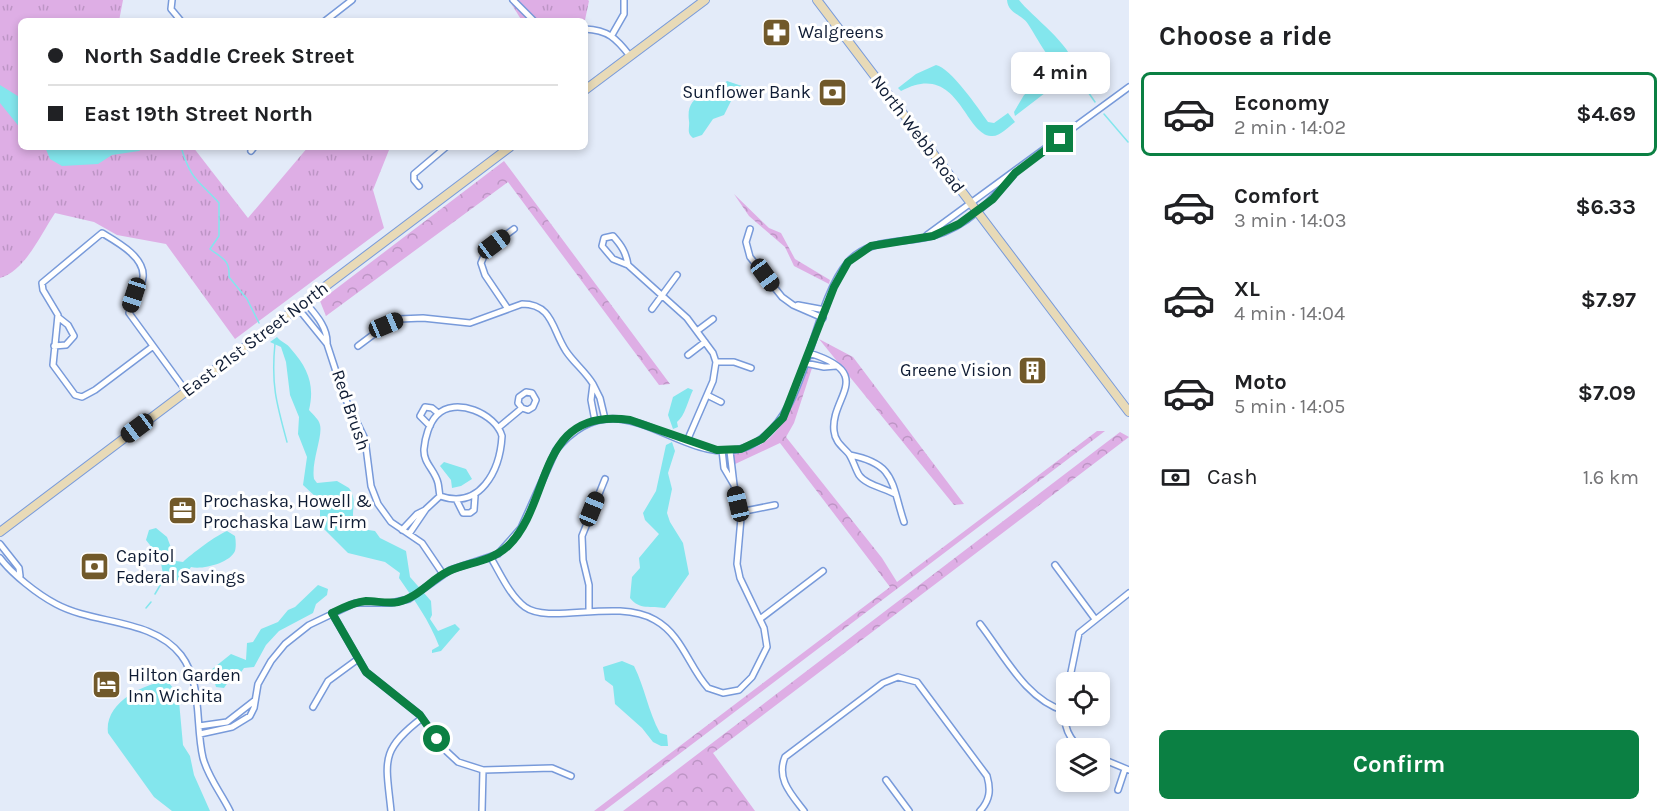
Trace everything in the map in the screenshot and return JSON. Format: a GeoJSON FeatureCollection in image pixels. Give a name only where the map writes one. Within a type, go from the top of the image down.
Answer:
{"type":"FeatureCollection","features":[{"type":"Feature","properties":{"kind":"main road"},"geometry":{"type":"LineString","coordinates":[[588,88],[705,0]]}},
{"type":"Feature","properties":{"kind":"main road","name":"North Webb Road"},"geometry":{"type":"LineString","coordinates":[[817,0],[1129,412]]}},
{"type":"Feature","properties":{"kind":"main road","name":"East 21st Street North"},"geometry":{"type":"LineString","coordinates":[[0,532],[506,150]]}},
{"type":"Feature","properties":{"kind":"street"},"geometry":{"type":"LineString","coordinates":[[172,0],[171,9],[179,18]]}},
{"type":"Feature","properties":{"kind":"street"},"geometry":{"type":"LineString","coordinates":[[330,18],[352,0]]}},
{"type":"Feature","properties":{"kind":"street"},"geometry":{"type":"LineString","coordinates":[[513,0],[531,18]]}},
{"type":"Feature","properties":{"kind":"street"},"geometry":{"type":"LineString","coordinates":[[612,35],[624,14],[624,0]]}},
{"type":"Feature","properties":{"kind":"street"},"geometry":{"type":"LineString","coordinates":[[588,29],[603,30],[612,35],[630,56]]}},
{"type":"Feature","properties":{"kind":"street"},"geometry":{"type":"LineString","coordinates":[[923,238],[1015,173],[1129,87]]}},
{"type":"Feature","properties":{"kind":"street"},"geometry":{"type":"LineString","coordinates":[[419,186],[414,180],[418,168],[442,150]]}},
{"type":"Feature","properties":{"kind":"street"},"geometry":{"type":"LineString","coordinates":[[200,734],[220,731],[245,720],[254,708],[258,684],[276,653],[300,632],[332,613],[366,601],[391,603],[409,598],[443,574],[491,558],[508,546],[521,528],[556,450],[574,432],[595,421],[630,420],[687,441],[722,450],[730,451],[752,444],[775,428],[783,418],[841,273],[855,255],[880,243],[923,238],[942,233],[993,199],[1015,173]]}},
{"type":"Feature","properties":{"kind":"street"},"geometry":{"type":"LineString","coordinates":[[508,309],[484,275],[481,263],[487,249],[514,229]]}},
{"type":"Feature","properties":{"kind":"street"},"geometry":{"type":"LineString","coordinates":[[750,229],[746,242],[750,257],[782,297],[793,305],[823,318]]}},
{"type":"Feature","properties":{"kind":"street"},"geometry":{"type":"LineString","coordinates":[[152,347],[84,396],[75,395],[53,365],[58,318],[43,290],[42,283],[102,233],[141,264],[143,278],[129,313],[186,391]]}},
{"type":"Feature","properties":{"kind":"street"},"geometry":{"type":"LineString","coordinates":[[628,265],[627,254],[613,236],[604,238],[602,246],[613,259],[628,265],[642,280],[661,294],[697,331],[716,362],[713,381],[687,441]]}},
{"type":"Feature","properties":{"kind":"street"},"geometry":{"type":"LineString","coordinates":[[652,309],[677,275]]}},
{"type":"Feature","properties":{"kind":"street","name":"Red Brush"},"geometry":{"type":"LineString","coordinates":[[305,302],[324,327],[328,335],[327,344]]}},
{"type":"Feature","properties":{"kind":"street"},"geometry":{"type":"LineString","coordinates":[[358,346],[386,325],[399,319],[423,318],[470,323],[522,304],[544,310],[550,316],[567,353],[583,368],[593,384],[600,398],[605,419]]}},
{"type":"Feature","properties":{"kind":"street"},"geometry":{"type":"LineString","coordinates":[[793,305],[810,305],[825,310]]}},
{"type":"Feature","properties":{"kind":"street","name":"Red Brush"},"geometry":{"type":"LineString","coordinates":[[297,308],[327,344],[344,396],[365,440],[373,495],[384,513],[402,530],[422,543],[443,574]]}},
{"type":"Feature","properties":{"kind":"street"},"geometry":{"type":"LineString","coordinates":[[54,346],[66,345],[74,336],[68,325],[58,318]]}},
{"type":"Feature","properties":{"kind":"street"},"geometry":{"type":"LineString","coordinates":[[697,331],[713,319]]}},
{"type":"Feature","properties":{"kind":"street"},"geometry":{"type":"LineString","coordinates":[[688,355],[705,342]]}},
{"type":"Feature","properties":{"kind":"street"},"geometry":{"type":"LineString","coordinates":[[809,352],[836,366],[846,379],[847,388],[834,431],[841,446],[850,455],[863,480],[895,494]]}},
{"type":"Feature","properties":{"kind":"street"},"geometry":{"type":"LineString","coordinates":[[716,362],[734,362],[751,368]]}},
{"type":"Feature","properties":{"kind":"street"},"geometry":{"type":"LineString","coordinates":[[805,363],[824,367],[836,366]]}},
{"type":"Feature","properties":{"kind":"street"},"geometry":{"type":"LineString","coordinates":[[593,384],[591,400],[595,421]]}},
{"type":"Feature","properties":{"kind":"street"},"geometry":{"type":"LineString","coordinates":[[707,395],[721,402]]}},
{"type":"Feature","properties":{"kind":"street"},"geometry":{"type":"LineString","coordinates":[[430,426],[420,416],[421,411],[425,407],[432,408],[438,413]]}},
{"type":"Feature","properties":{"kind":"street"},"geometry":{"type":"LineString","coordinates":[[498,428],[522,408]]}},
{"type":"Feature","properties":{"kind":"street"},"geometry":{"type":"LineString","coordinates":[[448,409],[466,409],[488,417],[502,436],[485,486],[475,496],[457,501],[440,496],[438,482],[423,451],[430,426],[438,413],[448,409]]}},
{"type":"Feature","properties":{"kind":"street"},"geometry":{"type":"LineString","coordinates":[[722,450],[724,468],[734,485]]}},
{"type":"Feature","properties":{"kind":"street"},"geometry":{"type":"LineString","coordinates":[[491,558],[524,607],[544,613],[633,612],[655,620],[675,638],[708,688],[728,693],[746,685],[764,655],[767,639],[740,578],[737,564],[741,532],[740,512],[730,451]]}},
{"type":"Feature","properties":{"kind":"street"},"geometry":{"type":"LineString","coordinates":[[850,455],[872,459],[882,466],[891,478],[904,522]]}},
{"type":"Feature","properties":{"kind":"street"},"geometry":{"type":"LineString","coordinates":[[589,611],[589,585],[581,549],[582,536],[605,479]]}},
{"type":"Feature","properties":{"kind":"street"},"geometry":{"type":"LineString","coordinates":[[409,534],[426,509],[440,496]]}},
{"type":"Feature","properties":{"kind":"street"},"geometry":{"type":"LineString","coordinates":[[457,501],[463,513],[470,513],[474,510],[475,496]]}},
{"type":"Feature","properties":{"kind":"street"},"geometry":{"type":"LineString","coordinates":[[740,512],[776,505]]}},
{"type":"Feature","properties":{"kind":"street"},"geometry":{"type":"LineString","coordinates":[[402,530],[417,514],[426,509]]}},
{"type":"Feature","properties":{"kind":"street"},"geometry":{"type":"LineString","coordinates":[[0,544],[19,568],[20,576]]}},
{"type":"Feature","properties":{"kind":"street"},"geometry":{"type":"LineString","coordinates":[[0,558],[12,574],[20,576],[32,589],[57,605],[157,635],[174,647],[192,676],[200,734],[209,774],[230,811]]}},
{"type":"Feature","properties":{"kind":"street"},"geometry":{"type":"LineString","coordinates":[[1055,565],[1095,619]]}},
{"type":"Feature","properties":{"kind":"street"},"geometry":{"type":"LineString","coordinates":[[760,619],[823,571]]}},
{"type":"Feature","properties":{"kind":"street"},"geometry":{"type":"LineString","coordinates":[[1071,672],[1079,633],[1129,593]]}},
{"type":"Feature","properties":{"kind":"street"},"geometry":{"type":"LineString","coordinates":[[332,613],[358,659],[375,680],[422,718],[450,756],[458,762],[483,770],[542,767],[561,770],[571,776]]}},
{"type":"Feature","properties":{"kind":"street"},"geometry":{"type":"LineString","coordinates":[[980,624],[1035,695],[1049,706],[1056,708]]}},
{"type":"Feature","properties":{"kind":"street"},"geometry":{"type":"LineString","coordinates":[[313,707],[328,681],[358,659]]}},
{"type":"Feature","properties":{"kind":"street"},"geometry":{"type":"LineString","coordinates":[[804,811],[782,778],[781,767],[785,757],[883,683],[898,677],[910,678],[926,693],[987,776],[990,787],[988,800],[980,811]]}},
{"type":"Feature","properties":{"kind":"street"},"geometry":{"type":"LineString","coordinates":[[199,726],[227,722],[254,701]]}},
{"type":"Feature","properties":{"kind":"street"},"geometry":{"type":"LineString","coordinates":[[391,811],[387,777],[389,753],[398,736],[422,718]]}},
{"type":"Feature","properties":{"kind":"street"},"geometry":{"type":"LineString","coordinates":[[1110,762],[1127,770],[1118,790]]}},
{"type":"Feature","properties":{"kind":"street"},"geometry":{"type":"LineString","coordinates":[[482,811],[483,770]]}},
{"type":"Feature","properties":{"kind":"street"},"geometry":{"type":"LineString","coordinates":[[886,780],[909,811]]}},
{"type":"Feature","properties":{"kind":"green space"},"geometry":{"type":"Polygon","coordinates":[[[0,0],[123,0],[120,18],[18,18],[18,150],[195,150],[248,218],[305,150],[389,150],[373,190],[384,228],[235,339],[166,244],[117,235],[94,222],[55,213],[25,260],[9,274],[0,278],[0,0]]]}},
{"type":"Feature","properties":{"kind":"green space"},"geometry":{"type":"Polygon","coordinates":[[[509,0],[589,1],[585,18],[520,18],[509,0]]]}},
{"type":"Feature","properties":{"kind":"green space"},"geometry":{"type":"Polygon","coordinates":[[[504,161],[670,384],[659,385],[508,182],[326,316],[320,301],[504,161]]]}},
{"type":"Feature","properties":{"kind":"green space"},"geometry":{"type":"Polygon","coordinates":[[[734,194],[769,228],[781,233],[795,259],[830,280],[829,284],[794,266],[785,247],[749,216],[734,194]]]}},
{"type":"Feature","properties":{"kind":"green space"},"geometry":{"type":"Polygon","coordinates":[[[819,339],[853,357],[964,504],[954,505],[819,339]]]}},
{"type":"Feature","properties":{"kind":"green space"},"geometry":{"type":"Polygon","coordinates":[[[813,365],[794,423],[786,437],[882,558],[897,582],[1097,431],[1105,431],[604,811],[594,811],[890,587],[780,443],[733,465],[730,451],[747,450],[760,445],[782,424],[797,396],[808,367],[813,365]]]}},
{"type":"Feature","properties":{"kind":"green space"},"geometry":{"type":"Polygon","coordinates":[[[1120,432],[1129,437],[713,753],[755,811],[623,811],[1120,432]]]}},
{"type":"Feature","properties":{"kind":"water"},"geometry":{"type":"Polygon","coordinates":[[[1007,0],[1019,0],[1061,42],[1072,60],[1073,68],[1065,68],[1052,60],[1025,21],[1010,8],[1007,0]]]}},
{"type":"Feature","properties":{"kind":"water"},"geometry":{"type":"Polygon","coordinates":[[[936,65],[949,73],[988,122],[994,123],[1008,113],[1015,122],[1001,133],[991,136],[982,132],[974,124],[947,91],[935,85],[920,84],[901,91],[898,88],[916,74],[936,65]]]}},
{"type":"Feature","properties":{"kind":"water"},"geometry":{"type":"Polygon","coordinates":[[[1045,78],[1054,78],[1058,83],[1015,116],[1014,112],[1024,95],[1045,78]]]}},
{"type":"Feature","properties":{"kind":"water"},"geometry":{"type":"Polygon","coordinates":[[[727,81],[745,87],[748,95],[732,99],[724,115],[713,119],[702,135],[693,138],[689,130],[691,105],[700,95],[727,81]]]}},
{"type":"Feature","properties":{"kind":"water"},"geometry":{"type":"Polygon","coordinates":[[[0,85],[18,96],[18,125],[0,103],[0,85]]]}},
{"type":"Feature","properties":{"kind":"water"},"geometry":{"type":"Polygon","coordinates":[[[46,150],[140,150],[112,155],[98,164],[62,166],[50,159],[46,150]]]}},
{"type":"Feature","properties":{"kind":"water"},"geometry":{"type":"Polygon","coordinates":[[[277,337],[297,356],[309,377],[311,401],[309,410],[320,425],[314,479],[317,483],[337,481],[349,488],[353,495],[353,514],[357,525],[375,531],[380,538],[406,551],[410,577],[431,601],[430,619],[438,631],[455,624],[460,629],[441,651],[432,653],[432,650],[439,646],[426,619],[399,578],[400,573],[385,562],[348,553],[320,525],[317,498],[303,485],[307,457],[298,434],[299,417],[290,395],[286,362],[281,347],[270,342],[277,337]]]}},
{"type":"Feature","properties":{"kind":"water"},"geometry":{"type":"Polygon","coordinates":[[[688,388],[693,390],[677,422],[678,427],[673,429],[668,415],[673,397],[688,388]]]}},
{"type":"Feature","properties":{"kind":"water"},"geometry":{"type":"Polygon","coordinates":[[[672,442],[675,451],[668,473],[672,489],[667,513],[683,543],[689,574],[665,608],[646,607],[630,598],[632,577],[640,568],[639,558],[659,534],[645,520],[643,513],[656,491],[666,445],[672,442]]]}},
{"type":"Feature","properties":{"kind":"water"},"geometry":{"type":"Polygon","coordinates":[[[444,462],[466,469],[472,479],[461,486],[452,488],[451,480],[440,466],[444,462]]]}},
{"type":"Feature","properties":{"kind":"water"},"geometry":{"type":"Polygon","coordinates":[[[156,528],[167,537],[176,561],[183,562],[204,545],[227,531],[235,536],[235,551],[228,559],[215,565],[191,567],[183,579],[171,582],[163,574],[160,558],[146,540],[149,530],[156,528]]]}},
{"type":"Feature","properties":{"kind":"water"},"geometry":{"type":"Polygon","coordinates":[[[318,585],[328,589],[327,595],[316,604],[313,613],[279,631],[266,645],[254,667],[244,668],[224,688],[216,687],[211,670],[231,654],[246,660],[247,643],[253,642],[261,629],[278,622],[288,610],[295,607],[318,585]]]}},
{"type":"Feature","properties":{"kind":"water"},"geometry":{"type":"Polygon","coordinates":[[[622,661],[634,666],[656,725],[660,733],[667,735],[668,746],[661,746],[653,742],[642,728],[615,704],[613,686],[605,680],[603,667],[622,661]]]}},
{"type":"Feature","properties":{"kind":"water"},"geometry":{"type":"Polygon","coordinates":[[[167,681],[175,690],[179,701],[183,745],[190,756],[194,775],[210,811],[172,811],[154,797],[108,733],[108,722],[119,704],[147,686],[167,681]]]}},
{"type":"Feature","properties":{"kind":"waterway"},"geometry":{"type":"LineString","coordinates":[[1069,77],[1070,69]]}},
{"type":"Feature","properties":{"kind":"waterway"},"geometry":{"type":"LineString","coordinates":[[1058,81],[1072,78],[1086,89],[1095,102]]}},
{"type":"Feature","properties":{"kind":"waterway"},"geometry":{"type":"LineString","coordinates":[[1104,114],[1128,142]]}},
{"type":"Feature","properties":{"kind":"waterway"},"geometry":{"type":"LineString","coordinates":[[182,150],[192,173],[219,203],[219,236],[210,249],[227,263],[229,277],[247,299],[259,323]]}},
{"type":"Feature","properties":{"kind":"waterway"},"geometry":{"type":"LineString","coordinates":[[275,343],[275,393],[287,442]]}},
{"type":"Feature","properties":{"kind":"waterway"},"geometry":{"type":"LineString","coordinates":[[155,594],[165,577]]}},
{"type":"Feature","properties":{"kind":"waterway"},"geometry":{"type":"LineString","coordinates":[[146,608],[151,602]]}},
{"type":"Feature","properties":{"kind":"place","name":"Walgreens"},"geometry":{"type":"Point","coordinates":[777,32]}},
{"type":"Feature","properties":{"kind":"place","name":"Sunflower Bank"},"geometry":{"type":"Point","coordinates":[832,92]}},
{"type":"Feature","properties":{"kind":"place","name":"Greene Vision"},"geometry":{"type":"Point","coordinates":[1033,370]}},
{"type":"Feature","properties":{"kind":"place","name":"Prochaska, Howell & Prochaska Law Firm"},"geometry":{"type":"Point","coordinates":[182,511]}},
{"type":"Feature","properties":{"kind":"place","name":"Capitol Federal Savings"},"geometry":{"type":"Point","coordinates":[95,566]}},
{"type":"Feature","properties":{"kind":"place","name":"Hilton Garden Inn Wichita"},"geometry":{"type":"Point","coordinates":[107,685]}},
{"type":"Feature","properties":{"kind":"route"},"geometry":{"type":"LineString","coordinates":[[437,739],[420,715],[366,672],[332,613],[355,603],[366,601],[391,603],[409,598],[450,570],[498,554],[516,537],[526,519],[549,460],[556,450],[574,432],[595,421],[617,418],[630,420],[717,450],[741,449],[762,439],[783,418],[834,287],[848,262],[862,250],[871,246],[933,236],[959,224],[993,199],[1015,173],[1060,139]]}}]}
